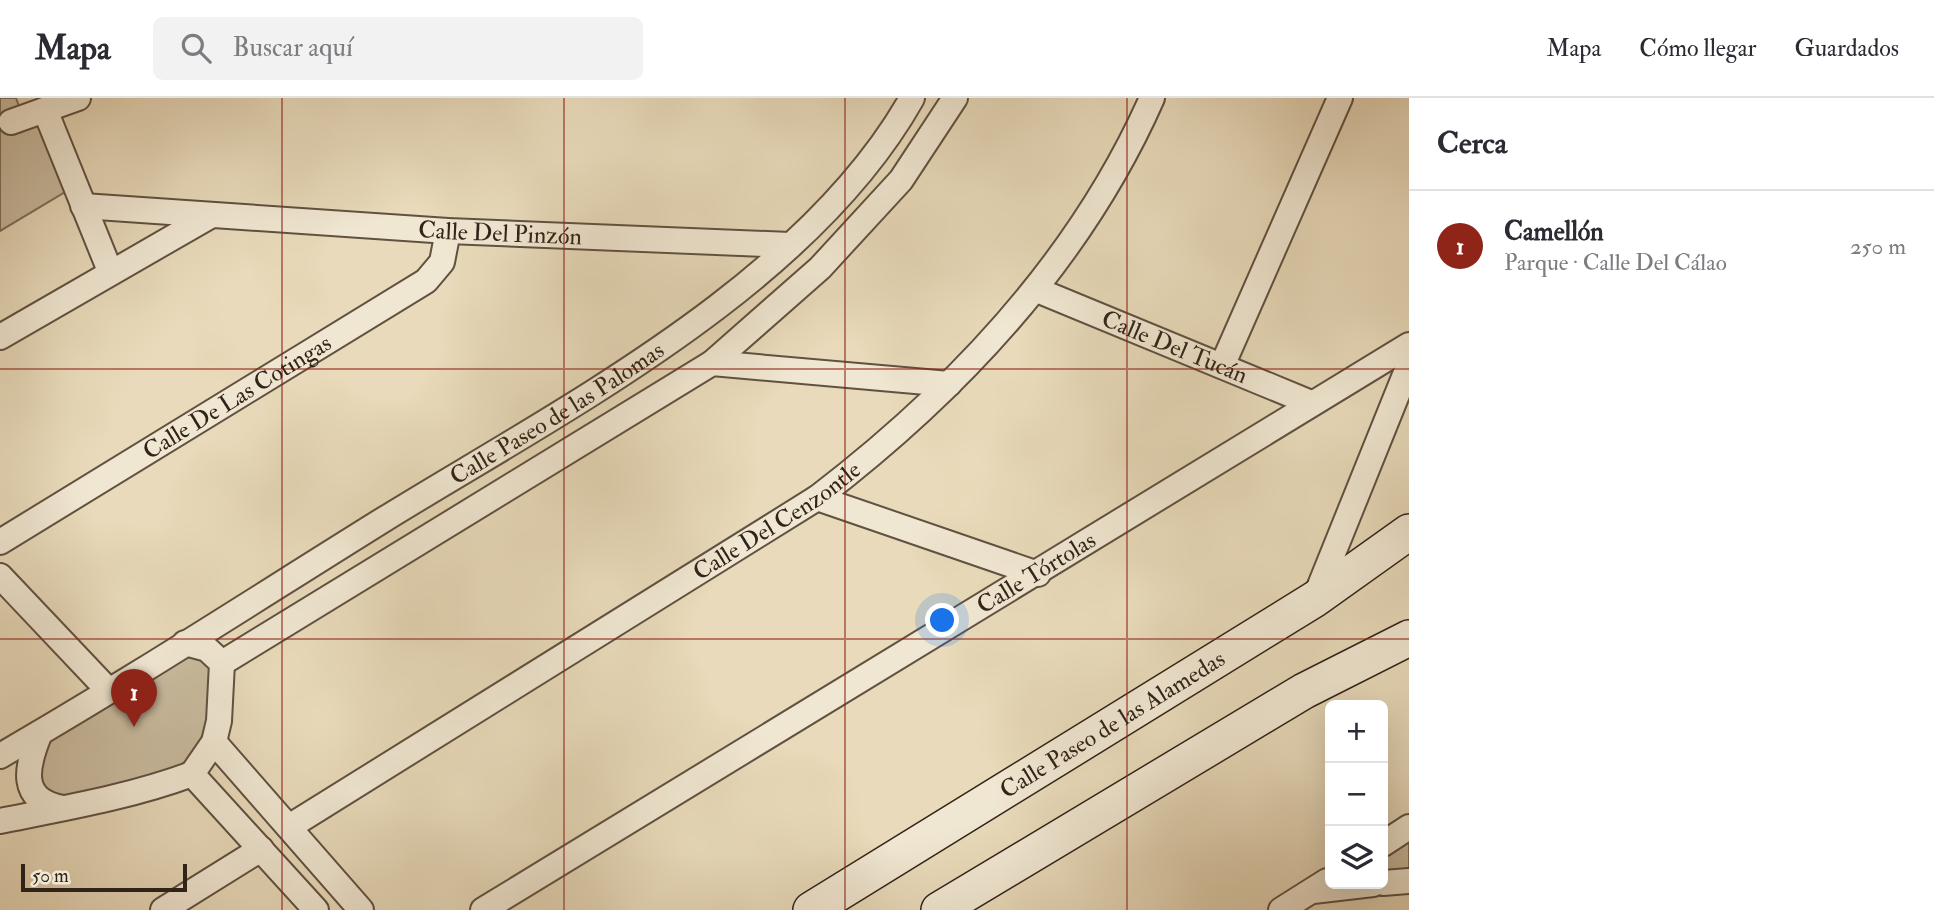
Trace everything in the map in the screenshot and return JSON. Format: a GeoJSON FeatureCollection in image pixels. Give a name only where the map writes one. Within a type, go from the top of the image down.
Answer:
{"type":"FeatureCollection","features":[{"type":"Feature","properties":{"kind":"street"},"geometry":{"type":"LineString","coordinates":[[11,122],[78,98]]}},
{"type":"Feature","properties":{"kind":"street","name":"Calle Paseo de las Palomas"},"geometry":{"type":"LineString","coordinates":[[0,756],[684,334],[790,244],[846,190],[894,130],[912,98]]}},
{"type":"Feature","properties":{"kind":"street","name":"Calle Paseo de las Palomas"},"geometry":{"type":"LineString","coordinates":[[222,663],[712,363],[820,268],[901,180],[955,98]]}},
{"type":"Feature","properties":{"kind":"street","name":"Calle Del Cenzontle"},"geometry":{"type":"LineString","coordinates":[[289,827],[817,498],[892,439],[949,384],[1037,290],[1119,165],[1152,98]]}},
{"type":"Feature","properties":{"kind":"street"},"geometry":{"type":"LineString","coordinates":[[1222,366],[1340,98]]}},
{"type":"Feature","properties":{"kind":"street"},"geometry":{"type":"LineString","coordinates":[[45,110],[110,271]]}},
{"type":"Feature","properties":{"kind":"street","name":"Calle Del Pinzón"},"geometry":{"type":"LineString","coordinates":[[83,206],[448,231],[790,244]]}},
{"type":"Feature","properties":{"kind":"street"},"geometry":{"type":"LineString","coordinates":[[0,337],[110,271],[210,216]]}},
{"type":"Feature","properties":{"kind":"street","name":"Calle De Las Cotingas"},"geometry":{"type":"LineString","coordinates":[[0,542],[426,281],[442,262],[448,231]]}},
{"type":"Feature","properties":{"kind":"street","name":"Calle Del Tucán"},"geometry":{"type":"LineString","coordinates":[[1037,290],[1311,403]]}},
{"type":"Feature","properties":{"kind":"street","name":"Calle Tórtolas"},"geometry":{"type":"LineString","coordinates":[[483,910],[1038,574],[1311,403],[1409,345]]}},
{"type":"Feature","properties":{"kind":"street"},"geometry":{"type":"LineString","coordinates":[[712,363],[949,384]]}},
{"type":"Feature","properties":{"kind":"street"},"geometry":{"type":"LineString","coordinates":[[1315,599],[1409,365]]}},
{"type":"Feature","properties":{"kind":"street"},"geometry":{"type":"LineString","coordinates":[[817,498],[1038,574]]}},
{"type":"Feature","properties":{"kind":"street","name":"Calle Paseo de las Alamedas"},"geometry":{"type":"LineString","coordinates":[[811,910],[1315,599],[1409,532]]}},
{"type":"Feature","properties":{"kind":"street"},"geometry":{"type":"LineString","coordinates":[[0,576],[108,690]]}},
{"type":"Feature","properties":{"kind":"street"},"geometry":{"type":"LineString","coordinates":[[939,910],[1304,691],[1409,638]]}},
{"type":"Feature","properties":{"kind":"street"},"geometry":{"type":"LineString","coordinates":[[0,821],[155,788],[192,774],[214,742],[219,721],[222,663],[206,649],[185,642]]}},
{"type":"Feature","properties":{"kind":"street"},"geometry":{"type":"LineString","coordinates":[[40,733],[27,763],[34,794],[47,805],[63,808]]}},
{"type":"Feature","properties":{"kind":"street"},"geometry":{"type":"LineString","coordinates":[[214,742],[361,910]]}},
{"type":"Feature","properties":{"kind":"street"},"geometry":{"type":"LineString","coordinates":[[192,774],[316,910]]}},
{"type":"Feature","properties":{"kind":"street"},"geometry":{"type":"LineString","coordinates":[[1388,841],[1409,827]]}},
{"type":"Feature","properties":{"kind":"street"},"geometry":{"type":"LineString","coordinates":[[163,910],[261,849]]}},
{"type":"Feature","properties":{"kind":"street"},"geometry":{"type":"LineString","coordinates":[[1388,883],[1409,881]]}},
{"type":"Feature","properties":{"kind":"street"},"geometry":{"type":"LineString","coordinates":[[1281,910],[1322,885]]}},
{"type":"Feature","properties":{"kind":"shaded area"},"geometry":{"type":"Polygon","coordinates":[[[0,98],[16,98],[23,117],[45,110],[75,186],[0,231],[0,98]]]}},
{"type":"Feature","properties":{"kind":"shaded area"},"geometry":{"type":"Polygon","coordinates":[[[207,649],[219,721],[192,774],[108,800],[34,795],[40,733],[108,690],[207,649]]]}},
{"type":"Feature","properties":{"kind":"shaded area"},"geometry":{"type":"Polygon","coordinates":[[[1409,827],[1409,881],[1388,883],[1388,841],[1409,827]]]}},
{"type":"Feature","properties":{"kind":"place","name":"Camellón"},"geometry":{"type":"Point","coordinates":[134,727]}}]}
